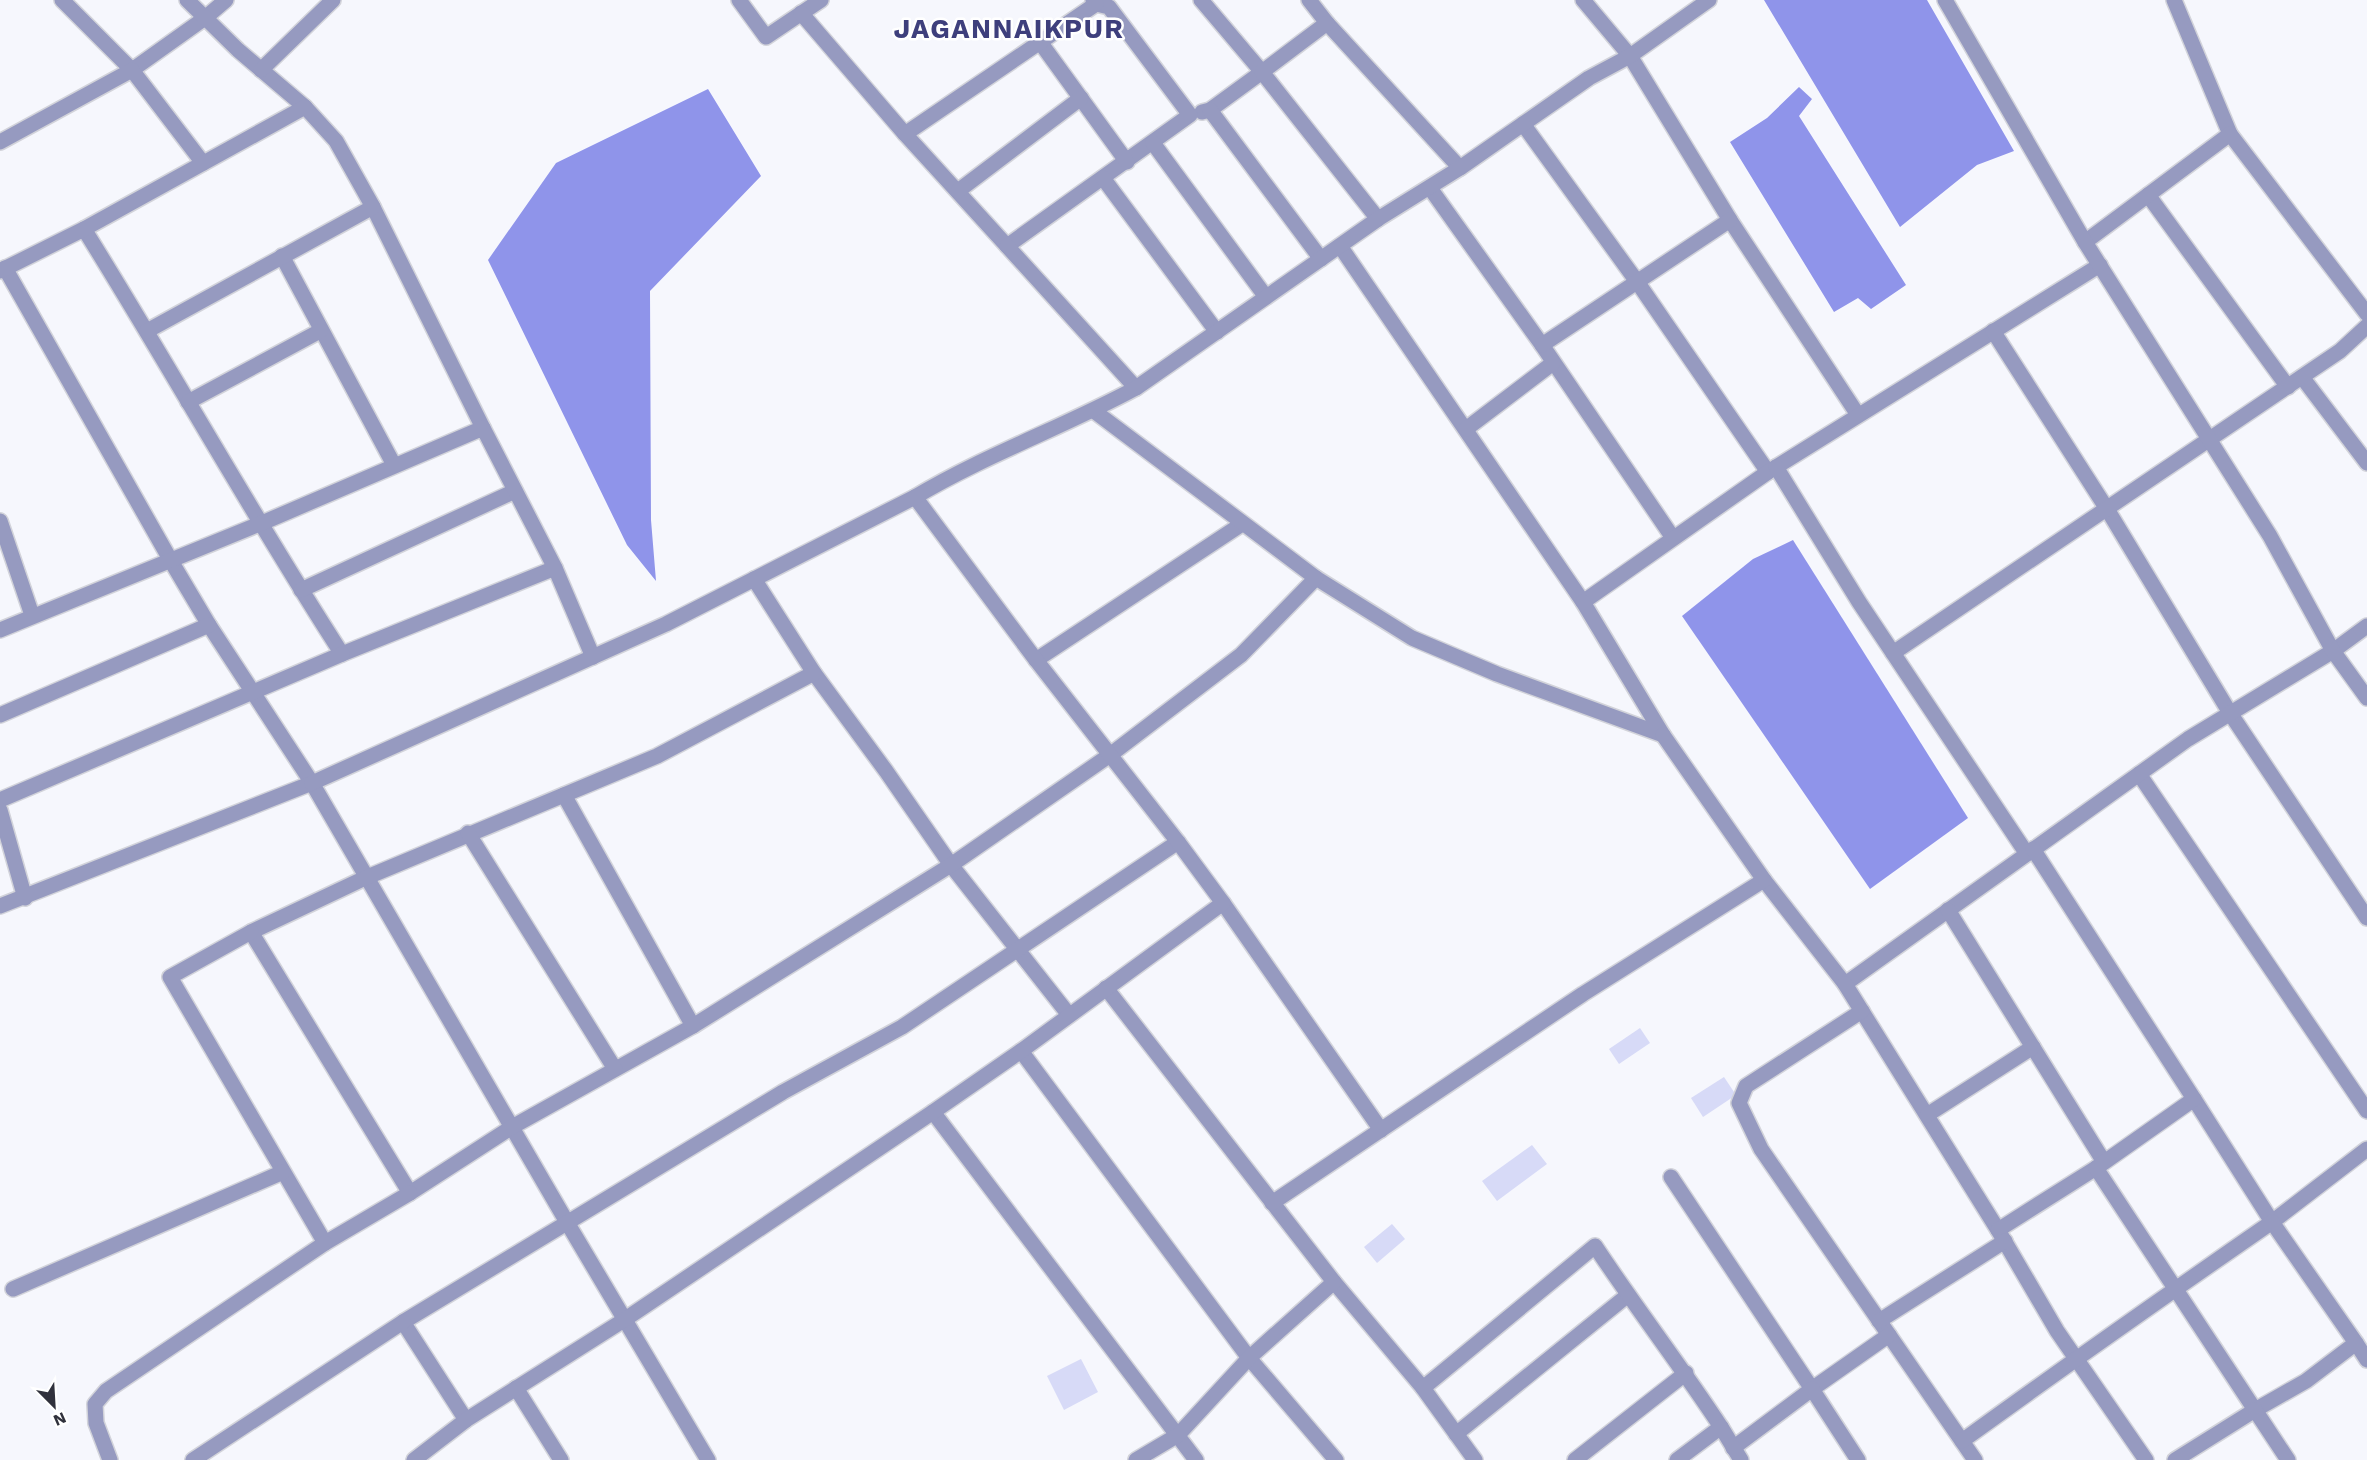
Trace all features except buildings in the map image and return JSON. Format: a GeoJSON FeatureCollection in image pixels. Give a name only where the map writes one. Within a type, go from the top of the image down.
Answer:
{"type":"FeatureCollection","features":[{"type":"Feature","properties":{"kind":"street"},"geometry":{"type":"LineString","coordinates":[[62,0],[132,70],[202,163]]}},
{"type":"Feature","properties":{"kind":"street"},"geometry":{"type":"LineString","coordinates":[[187,0],[261,70],[305,107],[336,141],[373,207],[555,568],[593,657]]}},
{"type":"Feature","properties":{"kind":"street"},"geometry":{"type":"LineString","coordinates":[[0,142],[132,70],[205,18],[226,0]]}},
{"type":"Feature","properties":{"kind":"street"},"geometry":{"type":"LineString","coordinates":[[261,70],[333,0]]}},
{"type":"Feature","properties":{"kind":"street"},"geometry":{"type":"LineString","coordinates":[[739,0],[766,37],[821,0]]}},
{"type":"Feature","properties":{"kind":"street"},"geometry":{"type":"LineString","coordinates":[[1201,0],[1262,72],[1378,219]]}},
{"type":"Feature","properties":{"kind":"street"},"geometry":{"type":"LineString","coordinates":[[1310,0],[1327,23],[1460,168]]}},
{"type":"Feature","properties":{"kind":"street"},"geometry":{"type":"LineString","coordinates":[[1583,0],[1630,56],[1730,220],[1858,415]]}},
{"type":"Feature","properties":{"kind":"street"},"geometry":{"type":"LineString","coordinates":[[0,906],[312,783],[593,657],[915,498],[945,479],[1094,411],[1136,388],[1378,219],[1460,168],[1589,78],[1630,56],[1709,0]]}},
{"type":"Feature","properties":{"kind":"street"},"geometry":{"type":"LineString","coordinates":[[1945,0],[2085,242],[2270,536],[2333,651],[2367,699]]}},
{"type":"Feature","properties":{"kind":"street"},"geometry":{"type":"LineString","coordinates":[[2174,0],[2230,134],[2367,314]]}},
{"type":"Feature","properties":{"kind":"street"},"geometry":{"type":"LineString","coordinates":[[905,134],[1095,2],[1109,7],[1190,116]]}},
{"type":"Feature","properties":{"kind":"street"},"geometry":{"type":"LineString","coordinates":[[801,14],[905,134],[1136,388]]}},
{"type":"Feature","properties":{"kind":"street"},"geometry":{"type":"LineString","coordinates":[[1007,246],[1190,116],[1210,110],[1327,23]]}},
{"type":"Feature","properties":{"kind":"street"},"geometry":{"type":"LineString","coordinates":[[1040,42],[1127,162]]}},
{"type":"Feature","properties":{"kind":"street"},"geometry":{"type":"LineString","coordinates":[[958,191],[1081,98]]}},
{"type":"Feature","properties":{"kind":"street"},"geometry":{"type":"LineString","coordinates":[[305,107],[84,229],[3,270],[209,625],[312,783],[365,878],[708,1460]]}},
{"type":"Feature","properties":{"kind":"street"},"geometry":{"type":"LineString","coordinates":[[1210,110],[1321,260]]}},
{"type":"Feature","properties":{"kind":"street"},"geometry":{"type":"LineString","coordinates":[[1523,124],[1772,469],[1893,653],[2030,852],[2194,1099],[2272,1222],[2367,1360]]}},
{"type":"Feature","properties":{"kind":"street"},"geometry":{"type":"LineString","coordinates":[[2085,242],[2230,134]]}},
{"type":"Feature","properties":{"kind":"street"},"geometry":{"type":"LineString","coordinates":[[1153,143],[1266,297]]}},
{"type":"Feature","properties":{"kind":"street"},"geometry":{"type":"LineString","coordinates":[[1103,178],[1217,332]]}},
{"type":"Feature","properties":{"kind":"street"},"geometry":{"type":"LineString","coordinates":[[1430,188],[1542,345],[1673,538]]}},
{"type":"Feature","properties":{"kind":"street"},"geometry":{"type":"LineString","coordinates":[[2148,195],[2288,387]]}},
{"type":"Feature","properties":{"kind":"street"},"geometry":{"type":"LineString","coordinates":[[147,331],[373,207]]}},
{"type":"Feature","properties":{"kind":"street"},"geometry":{"type":"LineString","coordinates":[[1542,345],[1730,220]]}},
{"type":"Feature","properties":{"kind":"street"},"geometry":{"type":"LineString","coordinates":[[84,229],[301,590],[342,654]]}},
{"type":"Feature","properties":{"kind":"street"},"geometry":{"type":"LineString","coordinates":[[1340,246],[1583,602],[1663,735],[1764,880],[1845,984],[2001,1235],[2057,1331],[2146,1460]]}},
{"type":"Feature","properties":{"kind":"street"},"geometry":{"type":"LineString","coordinates":[[282,256],[320,331],[394,465]]}},
{"type":"Feature","properties":{"kind":"street"},"geometry":{"type":"LineString","coordinates":[[1583,602],[1772,469],[2100,264]]}},
{"type":"Feature","properties":{"kind":"street"},"geometry":{"type":"LineString","coordinates":[[1893,653],[2288,387],[2340,351],[2367,326]]}},
{"type":"Feature","properties":{"kind":"street"},"geometry":{"type":"LineString","coordinates":[[188,402],[320,331]]}},
{"type":"Feature","properties":{"kind":"street"},"geometry":{"type":"LineString","coordinates":[[1993,331],[2107,509],[2230,713],[2367,918]]}},
{"type":"Feature","properties":{"kind":"street"},"geometry":{"type":"LineString","coordinates":[[1466,429],[1553,363]]}},
{"type":"Feature","properties":{"kind":"street"},"geometry":{"type":"LineString","coordinates":[[2302,377],[2367,464]]}},
{"type":"Feature","properties":{"kind":"street"},"geometry":{"type":"LineString","coordinates":[[1094,411],[1316,578],[1412,638],[1497,674],[1663,735]]}},
{"type":"Feature","properties":{"kind":"street"},"geometry":{"type":"LineString","coordinates":[[0,630],[262,523],[483,428]]}},
{"type":"Feature","properties":{"kind":"street"},"geometry":{"type":"LineString","coordinates":[[301,590],[515,492]]}},
{"type":"Feature","properties":{"kind":"street"},"geometry":{"type":"LineString","coordinates":[[915,498],[1036,660],[1179,842],[1381,1130]]}},
{"type":"Feature","properties":{"kind":"street"},"geometry":{"type":"LineString","coordinates":[[0,521],[32,615]]}},
{"type":"Feature","properties":{"kind":"street"},"geometry":{"type":"LineString","coordinates":[[1036,660],[1242,524]]}},
{"type":"Feature","properties":{"kind":"street"},"geometry":{"type":"LineString","coordinates":[[0,800],[252,691],[555,568]]}},
{"type":"Feature","properties":{"kind":"street"},"geometry":{"type":"LineString","coordinates":[[110,1460],[96,1423],[95,1404],[106,1391],[325,1243],[410,1193],[512,1127],[693,1026],[951,865],[1110,755],[1241,655],[1316,578]]}},
{"type":"Feature","properties":{"kind":"street"},"geometry":{"type":"LineString","coordinates":[[754,579],[814,673],[951,865],[1069,1015]]}},
{"type":"Feature","properties":{"kind":"street"},"geometry":{"type":"LineString","coordinates":[[0,715],[209,625]]}},
{"type":"Feature","properties":{"kind":"street"},"geometry":{"type":"LineString","coordinates":[[1845,984],[2188,739],[2333,651],[2367,626]]}},
{"type":"Feature","properties":{"kind":"street"},"geometry":{"type":"LineString","coordinates":[[325,1243],[170,978],[251,932],[365,878],[468,833],[657,756],[814,673]]}},
{"type":"Feature","properties":{"kind":"street"},"geometry":{"type":"LineString","coordinates":[[2139,774],[2367,1111]]}},
{"type":"Feature","properties":{"kind":"street"},"geometry":{"type":"LineString","coordinates":[[564,795],[693,1026]]}},
{"type":"Feature","properties":{"kind":"street"},"geometry":{"type":"LineString","coordinates":[[0,810],[25,898]]}},
{"type":"Feature","properties":{"kind":"street"},"geometry":{"type":"LineString","coordinates":[[468,833],[615,1069]]}},
{"type":"Feature","properties":{"kind":"street"},"geometry":{"type":"LineString","coordinates":[[193,1460],[402,1322],[568,1224],[783,1092],[902,1027],[1179,842]]}},
{"type":"Feature","properties":{"kind":"street"},"geometry":{"type":"LineString","coordinates":[[1272,1203],[1583,994],[1764,880]]}},
{"type":"Feature","properties":{"kind":"street"},"geometry":{"type":"LineString","coordinates":[[414,1460],[466,1420],[624,1320],[933,1112],[1021,1051],[1223,903]]}},
{"type":"Feature","properties":{"kind":"street"},"geometry":{"type":"LineString","coordinates":[[1948,910],[2033,1047],[2100,1165],[2176,1289],[2288,1460]]}},
{"type":"Feature","properties":{"kind":"street"},"geometry":{"type":"LineString","coordinates":[[251,932],[410,1193]]}},
{"type":"Feature","properties":{"kind":"street"},"geometry":{"type":"LineString","coordinates":[[1106,988],[1334,1282],[1423,1389],[1475,1460]]}},
{"type":"Feature","properties":{"kind":"street"},"geometry":{"type":"LineString","coordinates":[[1862,1011],[1746,1086],[1739,1103],[1761,1149],[1975,1460]]}},
{"type":"Feature","properties":{"kind":"street"},"geometry":{"type":"LineString","coordinates":[[1927,1115],[2033,1047]]}},
{"type":"Feature","properties":{"kind":"street"},"geometry":{"type":"LineString","coordinates":[[1021,1051],[1249,1358],[1336,1460]]}},
{"type":"Feature","properties":{"kind":"street"},"geometry":{"type":"LineString","coordinates":[[1879,1321],[2194,1099]]}},
{"type":"Feature","properties":{"kind":"street"},"geometry":{"type":"LineString","coordinates":[[933,1112],[1196,1460]]}},
{"type":"Feature","properties":{"kind":"street"},"geometry":{"type":"LineString","coordinates":[[1962,1441],[2076,1358],[2272,1222],[2367,1149]]}},
{"type":"Feature","properties":{"kind":"street"},"geometry":{"type":"LineString","coordinates":[[13,1289],[283,1172]]}},
{"type":"Feature","properties":{"kind":"street"},"geometry":{"type":"LineString","coordinates":[[1671,1177],[1858,1460]]}},
{"type":"Feature","properties":{"kind":"street"},"geometry":{"type":"LineString","coordinates":[[1423,1389],[1595,1246],[1686,1373],[1737,1454],[1812,1389],[1889,1335]]}},
{"type":"Feature","properties":{"kind":"street"},"geometry":{"type":"LineString","coordinates":[[1136,1460],[1178,1435],[1249,1358],[1334,1282]]}},
{"type":"Feature","properties":{"kind":"street"},"geometry":{"type":"LineString","coordinates":[[1456,1434],[1628,1295]]}},
{"type":"Feature","properties":{"kind":"street"},"geometry":{"type":"LineString","coordinates":[[402,1322],[466,1420]]}},
{"type":"Feature","properties":{"kind":"street"},"geometry":{"type":"LineString","coordinates":[[2175,1460],[2306,1381],[2356,1343]]}},
{"type":"Feature","properties":{"kind":"street"},"geometry":{"type":"LineString","coordinates":[[1575,1460],[1686,1373]]}},
{"type":"Feature","properties":{"kind":"street"},"geometry":{"type":"LineString","coordinates":[[516,1388],[561,1460]]}},
{"type":"Feature","properties":{"kind":"street"},"geometry":{"type":"LineString","coordinates":[[1677,1460],[1721,1427]]}},
{"type":"Feature","properties":{"kind":"water"},"geometry":{"type":"Polygon","coordinates":[[[1764,0],[1927,0],[2014,151],[1977,165],[1900,227],[1764,0]]]}},
{"type":"Feature","properties":{"kind":"water"},"geometry":{"type":"Polygon","coordinates":[[[1799,87],[1812,99],[1799,116],[1906,285],[1871,309],[1858,298],[1834,312],[1730,142],[1767,118],[1799,87]]]}},
{"type":"Feature","properties":{"kind":"water"},"geometry":{"type":"Polygon","coordinates":[[[708,89],[761,176],[650,291],[651,520],[656,581],[627,545],[488,260],[556,163],[708,89]]]}},
{"type":"Feature","properties":{"kind":"water"},"geometry":{"type":"Polygon","coordinates":[[[1793,540],[1968,818],[1870,889],[1682,616],[1753,559],[1793,540]]]}},
{"type":"Feature","properties":{"kind":"district","name":"JAGANNAIKPUR"},"geometry":{"type":"Point","coordinates":[1009,29]}}]}
